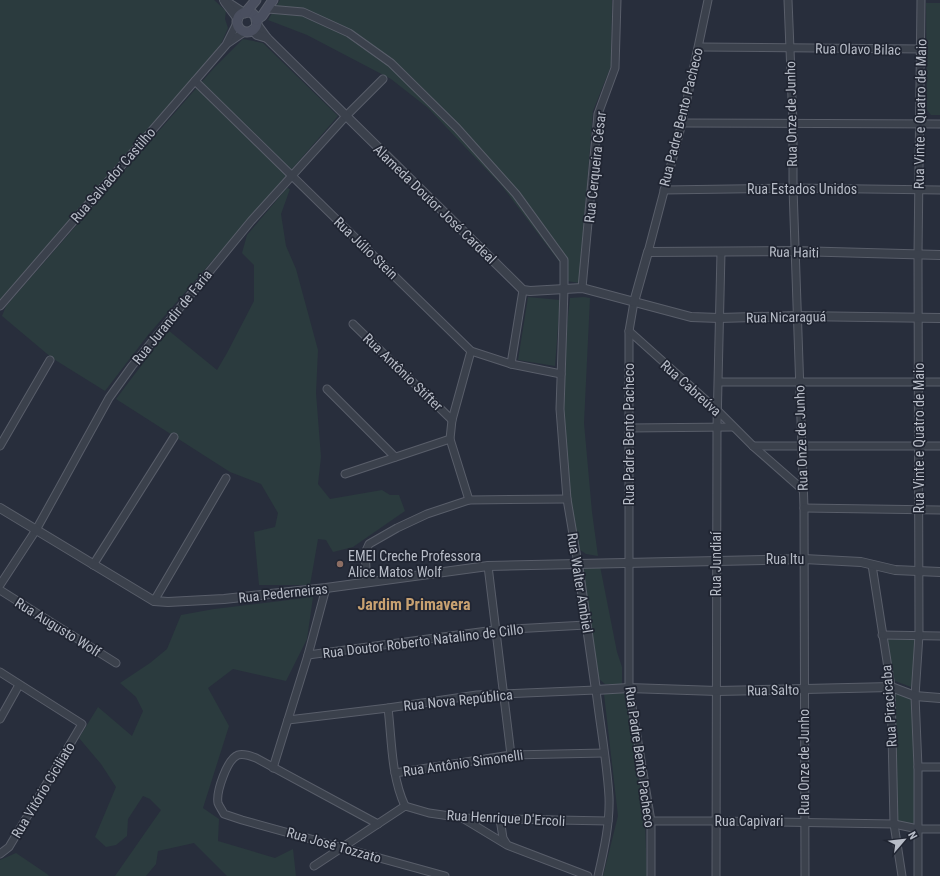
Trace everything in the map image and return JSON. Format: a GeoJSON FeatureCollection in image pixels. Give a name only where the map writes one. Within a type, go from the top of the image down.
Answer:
{"type":"FeatureCollection","features":[{"type":"Feature","properties":{"kind":"main road"},"geometry":{"type":"LineString","coordinates":[[256,0],[241,17],[238,27],[252,26],[268,9],[273,0]]}},
{"type":"Feature","properties":{"kind":"main road"},"geometry":{"type":"LineString","coordinates":[[241,17],[251,13],[252,26]]}},
{"type":"Feature","properties":{"kind":"street","name":"Rua Cerqueira César"},"geometry":{"type":"LineString","coordinates":[[582,288],[598,114],[615,68],[617,0]]}},
{"type":"Feature","properties":{"kind":"street","name":"Rua Padre Bento Pacheco"},"geometry":{"type":"LineString","coordinates":[[651,876],[651,822],[629,688],[629,331],[634,302],[682,122],[699,47],[706,0]]}},
{"type":"Feature","properties":{"kind":"street","name":"Rua Onze de Junho"},"geometry":{"type":"LineString","coordinates":[[788,0],[804,508],[805,876]]}},
{"type":"Feature","properties":{"kind":"street","name":"Rua Vinte e Quatro de Maio"},"geometry":{"type":"LineString","coordinates":[[918,876],[918,767],[915,696],[918,635],[918,254],[921,0]]}},
{"type":"Feature","properties":{"kind":"street"},"geometry":{"type":"LineString","coordinates":[[224,1],[241,17]]}},
{"type":"Feature","properties":{"kind":"street","name":"Rua Walter Ambiel"},"geometry":{"type":"LineString","coordinates":[[268,9],[303,12],[349,33],[391,63],[457,128],[516,194],[564,260],[560,409],[567,499],[596,690],[609,797],[608,821],[604,851],[598,876]]}},
{"type":"Feature","properties":{"kind":"street","name":"Rua Salvador Castilho"},"geometry":{"type":"LineString","coordinates":[[0,306],[226,44],[241,17]]}},
{"type":"Feature","properties":{"kind":"street","name":"Rua Salvador Castilho"},"geometry":{"type":"LineString","coordinates":[[226,44],[252,26]]}},
{"type":"Feature","properties":{"kind":"street","name":"Alameda Doutor José Cardeal"},"geometry":{"type":"LineString","coordinates":[[252,26],[257,35],[267,38],[523,290]]}},
{"type":"Feature","properties":{"kind":"street","name":"Rua Olavo Bilac"},"geometry":{"type":"LineString","coordinates":[[699,47],[921,50]]}},
{"type":"Feature","properties":{"kind":"street","name":"Rua Jurandir de Faria"},"geometry":{"type":"LineString","coordinates":[[0,585],[36,530],[109,398],[132,366],[251,221],[346,116],[383,79]]}},
{"type":"Feature","properties":{"kind":"street","name":"Rua Júlio Stein"},"geometry":{"type":"LineString","coordinates":[[195,81],[471,351],[511,364],[561,374]]}},
{"type":"Feature","properties":{"kind":"street"},"geometry":{"type":"LineString","coordinates":[[682,122],[940,124]]}},
{"type":"Feature","properties":{"kind":"street","name":"Rua Estados Unidos"},"geometry":{"type":"LineString","coordinates":[[664,190],[793,188],[940,190]]}},
{"type":"Feature","properties":{"kind":"street","name":"Rua Haiti"},"geometry":{"type":"LineString","coordinates":[[648,252],[795,251],[940,255]]}},
{"type":"Feature","properties":{"kind":"street","name":"Rua Jundiaí"},"geometry":{"type":"LineString","coordinates":[[716,876],[717,410],[719,382],[721,252]]}},
{"type":"Feature","properties":{"kind":"street"},"geometry":{"type":"LineString","coordinates":[[511,364],[523,290],[530,291],[582,288],[634,302]]}},
{"type":"Feature","properties":{"kind":"street","name":"Rua Nicaraguá"},"geometry":{"type":"LineString","coordinates":[[634,302],[691,317],[719,318],[797,316],[940,318]]}},
{"type":"Feature","properties":{"kind":"street","name":"Rua Antônio Stifter"},"geometry":{"type":"LineString","coordinates":[[353,324],[452,420]]}},
{"type":"Feature","properties":{"kind":"street","name":"Rua Cabreúva"},"geometry":{"type":"LineString","coordinates":[[629,331],[717,410],[752,446],[803,490]]}},
{"type":"Feature","properties":{"kind":"street"},"geometry":{"type":"LineString","coordinates":[[469,500],[450,439],[452,420],[471,351]]}},
{"type":"Feature","properties":{"kind":"street"},"geometry":{"type":"LineString","coordinates":[[0,446],[50,360]]}},
{"type":"Feature","properties":{"kind":"street"},"geometry":{"type":"LineString","coordinates":[[719,382],[940,382]]}},
{"type":"Feature","properties":{"kind":"street"},"geometry":{"type":"LineString","coordinates":[[328,389],[395,457]]}},
{"type":"Feature","properties":{"kind":"street"},"geometry":{"type":"LineString","coordinates":[[629,428],[733,427]]}},
{"type":"Feature","properties":{"kind":"street"},"geometry":{"type":"LineString","coordinates":[[93,565],[174,437]]}},
{"type":"Feature","properties":{"kind":"street"},"geometry":{"type":"LineString","coordinates":[[345,474],[450,439]]}},
{"type":"Feature","properties":{"kind":"street"},"geometry":{"type":"LineString","coordinates":[[752,446],[940,446]]}},
{"type":"Feature","properties":{"kind":"street"},"geometry":{"type":"LineString","coordinates":[[0,508],[154,601],[226,478]]}},
{"type":"Feature","properties":{"kind":"street"},"geometry":{"type":"LineString","coordinates":[[367,582],[365,553],[369,544],[397,528],[427,514],[469,500],[567,499]]}},
{"type":"Feature","properties":{"kind":"street"},"geometry":{"type":"LineString","coordinates":[[804,508],[940,510]]}},
{"type":"Feature","properties":{"kind":"street","name":"Rua Itu"},"geometry":{"type":"LineString","coordinates":[[628,562],[804,559],[861,562],[895,570],[940,572]]}},
{"type":"Feature","properties":{"kind":"street","name":"Rua Pederneiras"},"geometry":{"type":"LineString","coordinates":[[154,601],[168,602],[224,599],[326,588],[488,566],[628,562]]}},
{"type":"Feature","properties":{"kind":"street","name":"Rua Piracicaba"},"geometry":{"type":"LineString","coordinates":[[872,565],[891,687],[894,824]]}},
{"type":"Feature","properties":{"kind":"street"},"geometry":{"type":"LineString","coordinates":[[488,566],[511,754]]}},
{"type":"Feature","properties":{"kind":"street"},"geometry":{"type":"LineString","coordinates":[[326,588],[308,655],[273,768],[378,824]]}},
{"type":"Feature","properties":{"kind":"street","name":"Rua Augusto Wolf"},"geometry":{"type":"LineString","coordinates":[[0,590],[116,663]]}},
{"type":"Feature","properties":{"kind":"street","name":"Rua Doutor Roberto Natalino de Cillo"},"geometry":{"type":"LineString","coordinates":[[308,655],[495,630],[586,625]]}},
{"type":"Feature","properties":{"kind":"street"},"geometry":{"type":"LineString","coordinates":[[882,634],[940,636]]}},
{"type":"Feature","properties":{"kind":"street"},"geometry":{"type":"LineString","coordinates":[[0,672],[19,685],[0,719]]}},
{"type":"Feature","properties":{"kind":"street","name":"Rua Vitório Ciciliato"},"geometry":{"type":"LineString","coordinates":[[1,854],[9,848],[82,724],[19,685]]}},
{"type":"Feature","properties":{"kind":"street","name":"Rua Salto"},"geometry":{"type":"LineString","coordinates":[[629,688],[717,691],[891,687],[915,696],[940,698]]}},
{"type":"Feature","properties":{"kind":"street","name":"Rua Nova República"},"geometry":{"type":"LineString","coordinates":[[288,720],[388,708],[477,695],[629,688]]}},
{"type":"Feature","properties":{"kind":"street"},"geometry":{"type":"LineString","coordinates":[[314,866],[405,806],[400,796],[395,773],[388,708]]}},
{"type":"Feature","properties":{"kind":"street","name":"Rua Antônio Simonelli"},"geometry":{"type":"LineString","coordinates":[[395,773],[511,754],[604,753]]}},
{"type":"Feature","properties":{"kind":"street","name":"Rua José Tozzato"},"geometry":{"type":"LineString","coordinates":[[273,768],[256,758],[245,755],[237,755],[231,761],[222,780],[218,794],[218,803],[224,814],[445,876]]}},
{"type":"Feature","properties":{"kind":"street"},"geometry":{"type":"LineString","coordinates":[[918,767],[940,767]]}},
{"type":"Feature","properties":{"kind":"street","name":"Rua Henrique D'Ercoli"},"geometry":{"type":"LineString","coordinates":[[405,806],[429,813],[464,818],[608,821]]}},
{"type":"Feature","properties":{"kind":"street"},"geometry":{"type":"LineString","coordinates":[[464,818],[507,845],[588,876]]}},
{"type":"Feature","properties":{"kind":"street"},"geometry":{"type":"LineString","coordinates":[[500,819],[503,838],[507,845]]}},
{"type":"Feature","properties":{"kind":"street","name":"Rua Capivari"},"geometry":{"type":"LineString","coordinates":[[651,822],[716,821],[894,824],[918,829],[940,829]]}},
{"type":"Feature","properties":{"kind":"street"},"geometry":{"type":"LineString","coordinates":[[894,824],[902,876]]}},
{"type":"Feature","properties":{"kind":"shaded area"},"geometry":{"type":"Polygon","coordinates":[[[0,0],[214,0],[226,11],[225,19],[228,28],[221,44],[91,200],[0,300],[0,0]]]}},
{"type":"Feature","properties":{"kind":"shaded area"},"geometry":{"type":"Polygon","coordinates":[[[280,0],[612,0],[611,66],[593,111],[579,283],[561,280],[561,264],[502,186],[428,108],[391,79],[307,35],[268,20],[280,0]]]}},
{"type":"Feature","properties":{"kind":"shaded area"},"geometry":{"type":"Polygon","coordinates":[[[926,3],[940,3],[940,115],[931,115],[927,110],[926,3]]]}},
{"type":"Feature","properties":{"kind":"shaded area"},"geometry":{"type":"Polygon","coordinates":[[[243,39],[263,43],[338,116],[148,335],[105,391],[52,358],[2,316],[6,306],[213,69],[243,39]]]}},
{"type":"Feature","properties":{"kind":"shaded area"},"geometry":{"type":"Polygon","coordinates":[[[287,188],[290,189],[281,214],[286,246],[296,269],[318,350],[316,393],[321,457],[318,484],[330,499],[382,490],[390,495],[399,495],[405,511],[353,547],[333,552],[326,540],[318,539],[310,585],[259,585],[254,532],[275,527],[278,513],[261,484],[230,472],[116,399],[168,330],[217,370],[254,301],[254,265],[242,253],[247,235],[287,188]]]}},
{"type":"Feature","properties":{"kind":"shaded area"},"geometry":{"type":"Polygon","coordinates":[[[528,297],[560,300],[555,366],[518,360],[528,297]]]}},
{"type":"Feature","properties":{"kind":"shaded area"},"geometry":{"type":"Polygon","coordinates":[[[570,298],[590,298],[584,423],[592,512],[598,556],[586,554],[579,549],[575,532],[568,474],[563,416],[564,352],[570,298]]]}},
{"type":"Feature","properties":{"kind":"shaded area"},"geometry":{"type":"Polygon","coordinates":[[[600,566],[617,652],[622,667],[622,684],[605,684],[598,678],[583,572],[586,567],[600,566]]]}},
{"type":"Feature","properties":{"kind":"shaded area"},"geometry":{"type":"Polygon","coordinates":[[[313,597],[307,639],[286,681],[233,669],[208,688],[229,726],[203,808],[219,819],[218,841],[275,858],[293,849],[296,876],[227,876],[194,843],[158,851],[156,864],[146,876],[115,876],[161,810],[150,799],[143,796],[128,819],[127,836],[116,845],[106,847],[95,837],[116,787],[101,764],[79,738],[98,707],[132,736],[143,711],[136,697],[120,683],[150,663],[167,649],[181,615],[214,609],[313,597]]]}},
{"type":"Feature","properties":{"kind":"shaded area"},"geometry":{"type":"Polygon","coordinates":[[[882,635],[919,635],[916,689],[890,679],[882,635]]]}},
{"type":"Feature","properties":{"kind":"shaded area"},"geometry":{"type":"Polygon","coordinates":[[[891,687],[915,696],[918,829],[894,824],[891,687]]]}},
{"type":"Feature","properties":{"kind":"shaded area"},"geometry":{"type":"Polygon","coordinates":[[[624,692],[632,731],[645,821],[647,876],[603,876],[618,816],[604,694],[624,692]]]}},
{"type":"Feature","properties":{"kind":"shaded area"},"geometry":{"type":"Polygon","coordinates":[[[16,853],[49,876],[0,876],[0,860],[16,853]]]}},
{"type":"Feature","properties":{"kind":"place","name":"EMEI Creche Professora Alice Matos Wolf"},"geometry":{"type":"Point","coordinates":[340,564]}},
{"type":"Feature","properties":{"kind":"district","name":"Jardim Primavera"},"geometry":{"type":"Point","coordinates":[414,604]}}]}
